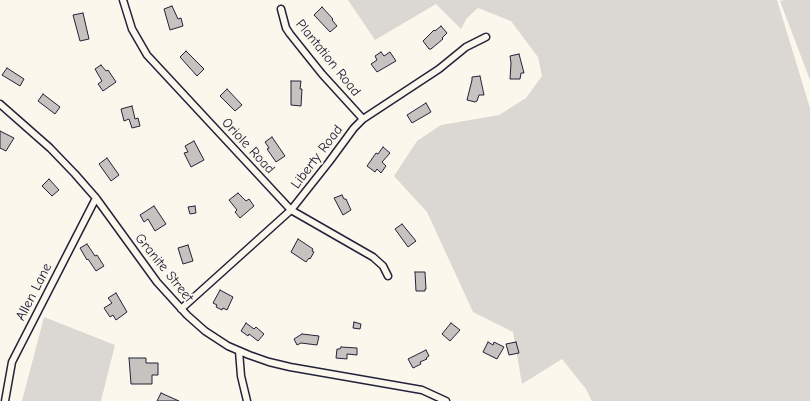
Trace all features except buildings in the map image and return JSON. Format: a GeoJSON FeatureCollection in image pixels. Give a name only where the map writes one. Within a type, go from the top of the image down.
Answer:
{"type":"FeatureCollection","features":[{"type":"Feature","properties":{"kind":"street","name":"Oriole Road"},"geometry":{"type":"LineString","coordinates":[[123,0],[132,29],[147,55],[291,210],[373,257],[383,266],[388,276]]}},
{"type":"Feature","properties":{"kind":"street","name":"Plantation Road"},"geometry":{"type":"LineString","coordinates":[[281,9],[286,28],[290,34],[322,74],[363,119]]}},
{"type":"Feature","properties":{"kind":"street","name":"Liberty Road"},"geometry":{"type":"LineString","coordinates":[[181,309],[291,210],[354,128],[363,119],[439,69],[466,47],[486,37]]}},
{"type":"Feature","properties":{"kind":"street","name":"Granite Street"},"geometry":{"type":"LineString","coordinates":[[0,104],[50,148],[75,174],[96,198],[157,282],[181,309],[205,331],[228,346],[269,362],[422,390],[446,401]]}},
{"type":"Feature","properties":{"kind":"street","name":"Allen Lane"},"geometry":{"type":"LineString","coordinates":[[5,401],[12,362],[96,198]]}},
{"type":"Feature","properties":{"kind":"street"},"geometry":{"type":"LineString","coordinates":[[239,351],[241,376],[247,401]]}},
{"type":"Feature","properties":{"kind":"shaded area"},"geometry":{"type":"Polygon","coordinates":[[[348,0],[777,0],[810,108],[810,401],[592,401],[586,389],[562,359],[522,384],[513,332],[473,312],[427,212],[394,176],[417,141],[441,125],[499,115],[526,98],[542,76],[538,57],[511,21],[478,8],[467,18],[461,29],[436,4],[375,40],[348,0]]]}},
{"type":"Feature","properties":{"kind":"shaded area"},"geometry":{"type":"Polygon","coordinates":[[[810,0],[810,80],[780,1],[810,0]]]}},
{"type":"Feature","properties":{"kind":"shaded area"},"geometry":{"type":"Polygon","coordinates":[[[44,317],[115,345],[101,401],[22,401],[44,317]]]}}]}
